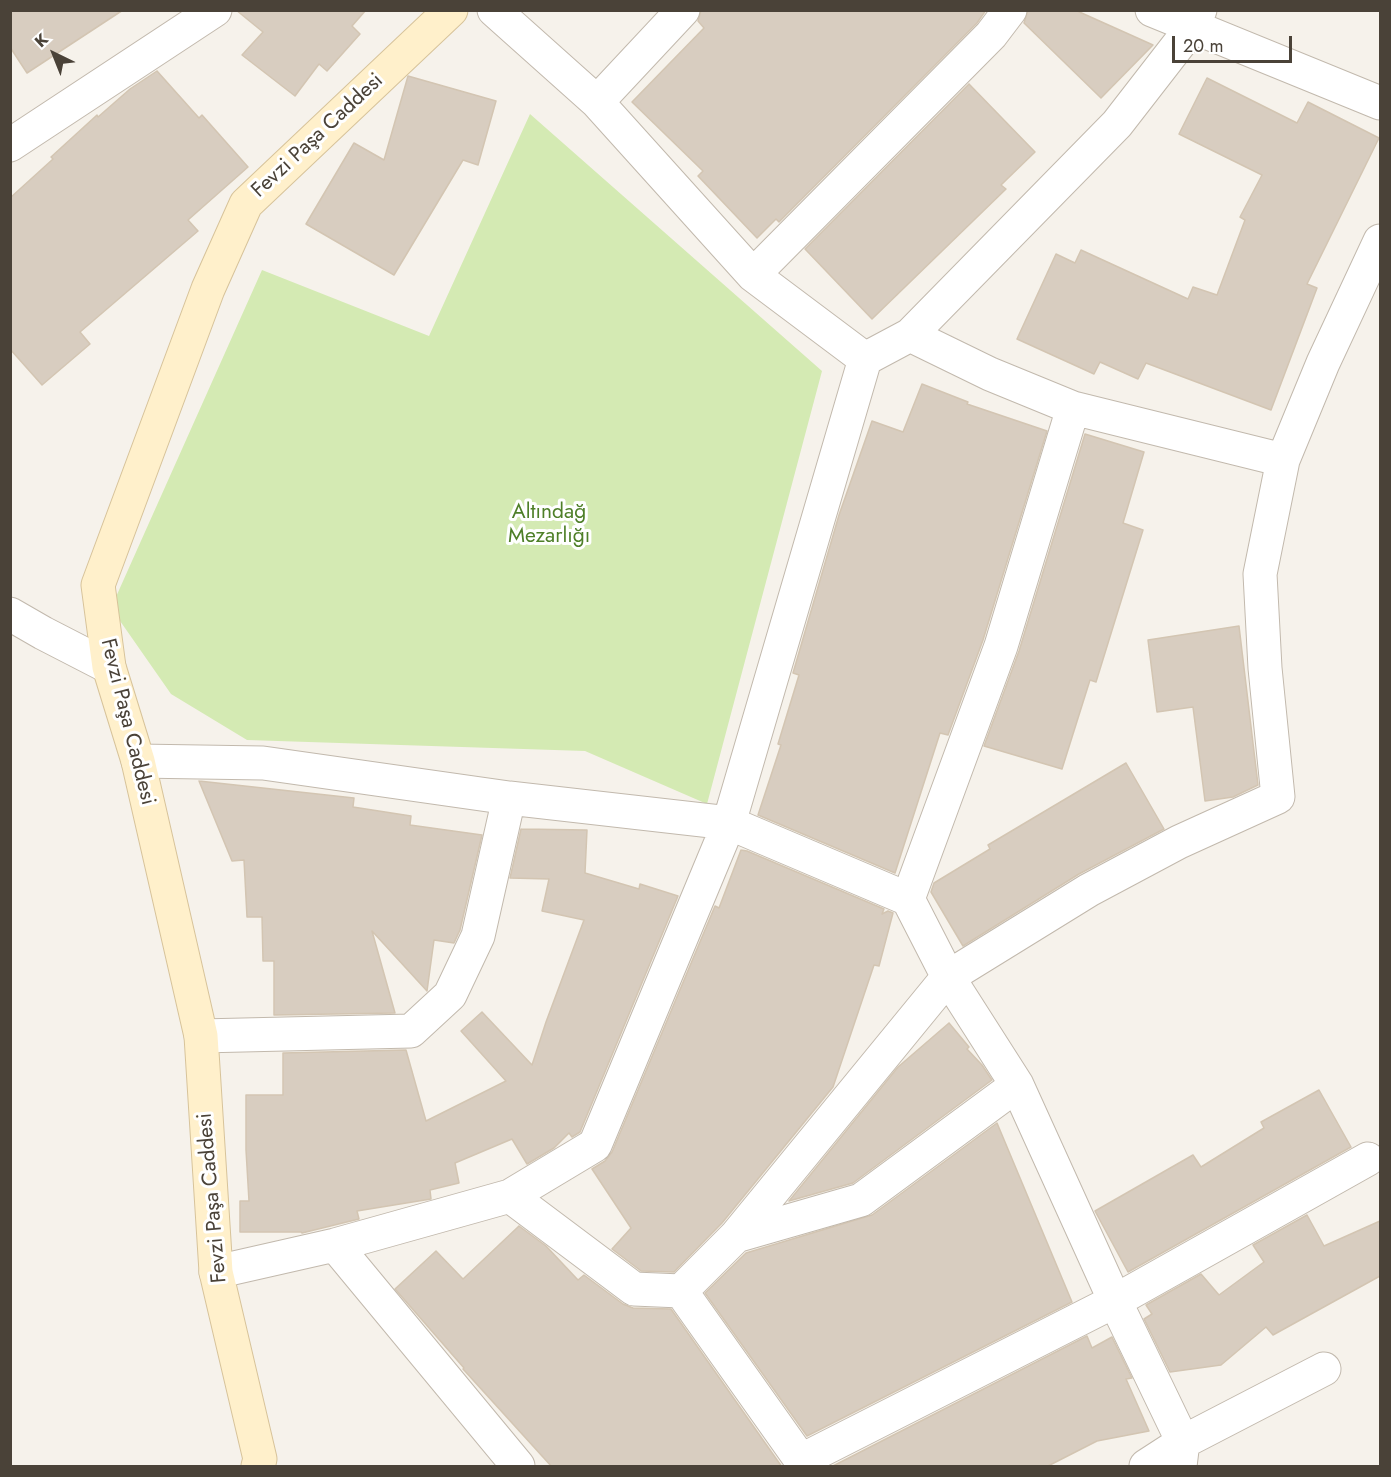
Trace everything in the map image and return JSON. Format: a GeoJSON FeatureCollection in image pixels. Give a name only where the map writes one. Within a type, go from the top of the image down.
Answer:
{"type":"FeatureCollection","features":[{"type":"Feature","properties":{"kind":"street"},"geometry":{"type":"LineString","coordinates":[[10,145],[215,10]]}},
{"type":"Feature","properties":{"kind":"street","name":"Fevzi Paşa Caddesi"},"geometry":{"type":"LineString","coordinates":[[258,1467],[260,1459],[216,1272],[201,1036],[138,761],[109,667],[98,585],[208,289],[246,204],[452,10]]}},
{"type":"Feature","properties":{"kind":"street"},"geometry":{"type":"LineString","coordinates":[[494,10],[597,102],[753,275],[865,359]]}},
{"type":"Feature","properties":{"kind":"street"},"geometry":{"type":"LineString","coordinates":[[597,102],[683,10]]}},
{"type":"Feature","properties":{"kind":"street"},"geometry":{"type":"LineString","coordinates":[[753,275],[991,35],[1010,10]]}},
{"type":"Feature","properties":{"kind":"street"},"geometry":{"type":"LineString","coordinates":[[1152,10],[1197,18],[1380,103]]}},
{"type":"Feature","properties":{"kind":"street"},"geometry":{"type":"LineString","coordinates":[[216,1272],[335,1245],[510,1196],[596,1145],[729,823],[865,359],[910,335],[1117,124],[1197,18]]}},
{"type":"Feature","properties":{"kind":"street"},"geometry":{"type":"LineString","coordinates":[[510,1196],[634,1289],[681,1291],[736,1236],[948,977],[1089,890],[1179,842],[1278,797],[1265,668],[1260,574],[1283,460],[1323,363],[1380,241]]}},
{"type":"Feature","properties":{"kind":"street"},"geometry":{"type":"LineString","coordinates":[[910,335],[990,374],[1073,408],[1283,460]]}},
{"type":"Feature","properties":{"kind":"street"},"geometry":{"type":"LineString","coordinates":[[908,899],[1001,646],[1073,408]]}},
{"type":"Feature","properties":{"kind":"street"},"geometry":{"type":"LineString","coordinates":[[10,614],[109,667]]}},
{"type":"Feature","properties":{"kind":"street"},"geometry":{"type":"LineString","coordinates":[[138,761],[263,763],[509,798],[729,823],[908,899],[948,977],[1017,1085],[1115,1301],[1181,1454]]}},
{"type":"Feature","properties":{"kind":"street"},"geometry":{"type":"LineString","coordinates":[[201,1036],[411,1031],[450,995],[478,936],[509,798]]}},
{"type":"Feature","properties":{"kind":"street"},"geometry":{"type":"LineString","coordinates":[[736,1236],[861,1200],[1017,1085]]}},
{"type":"Feature","properties":{"kind":"street"},"geometry":{"type":"LineString","coordinates":[[681,1291],[803,1463],[1115,1301],[1368,1159]]}},
{"type":"Feature","properties":{"kind":"street"},"geometry":{"type":"LineString","coordinates":[[335,1245],[518,1467]]}},
{"type":"Feature","properties":{"kind":"street"},"geometry":{"type":"LineString","coordinates":[[1146,1467],[1181,1454],[1324,1369]]}},
{"type":"Feature","properties":{"kind":"green space","name":"Altındağ Mezarlığı"},"geometry":{"type":"Polygon","coordinates":[[[530,114],[822,371],[707,804],[585,751],[247,740],[171,694],[111,608],[262,270],[429,336],[530,114]]]}},
{"type":"Feature","properties":{"kind":"building"},"geometry":{"type":"Polygon","coordinates":[[[10,10],[123,10],[27,73],[10,47],[10,10]]]}},
{"type":"Feature","properties":{"kind":"building"},"geometry":{"type":"Polygon","coordinates":[[[236,10],[366,10],[352,26],[360,34],[327,71],[319,64],[295,96],[242,55],[263,32],[236,10]]]}},
{"type":"Feature","properties":{"kind":"building"},"geometry":{"type":"Polygon","coordinates":[[[701,10],[986,10],[977,23],[779,222],[776,219],[757,238],[698,176],[703,171],[632,102],[704,28],[698,21],[701,10]]]}},
{"type":"Feature","properties":{"kind":"building"},"geometry":{"type":"Polygon","coordinates":[[[1028,10],[1075,10],[1153,45],[1101,98],[1024,23],[1028,10]]]}},
{"type":"Feature","properties":{"kind":"building"},"geometry":{"type":"Polygon","coordinates":[[[157,71],[199,118],[202,115],[248,167],[188,220],[198,231],[80,332],[90,344],[42,385],[10,349],[10,198],[97,115],[98,117],[130,89],[157,71]]]}},
{"type":"Feature","properties":{"kind":"building"},"geometry":{"type":"Polygon","coordinates":[[[408,76],[496,101],[478,165],[463,160],[394,275],[306,224],[354,143],[384,160],[408,76]]]}},
{"type":"Feature","properties":{"kind":"building"},"geometry":{"type":"Polygon","coordinates":[[[1207,78],[1297,123],[1308,102],[1379,138],[1307,284],[1317,288],[1271,410],[1146,363],[1138,379],[1100,362],[1094,374],[1017,339],[1056,254],[1075,263],[1081,250],[1188,299],[1193,287],[1217,295],[1245,220],[1240,217],[1262,175],[1179,134],[1207,78]]]}},
{"type":"Feature","properties":{"kind":"building"},"geometry":{"type":"Polygon","coordinates":[[[969,84],[1035,152],[1001,185],[1006,189],[872,319],[805,249],[969,84]]]}},
{"type":"Feature","properties":{"kind":"building"},"geometry":{"type":"Polygon","coordinates":[[[922,384],[968,402],[967,404],[1047,431],[983,640],[948,735],[940,733],[895,873],[758,815],[781,745],[778,744],[799,675],[793,673],[839,515],[872,421],[903,432],[922,384]]]}},
{"type":"Feature","properties":{"kind":"building"},"geometry":{"type":"Polygon","coordinates":[[[1085,434],[1144,452],[1123,523],[1143,530],[1096,682],[1090,680],[1062,769],[984,746],[1019,651],[1085,434]]]}},
{"type":"Feature","properties":{"kind":"building"},"geometry":{"type":"Polygon","coordinates":[[[1239,626],[1258,785],[1233,797],[1205,801],[1193,707],[1157,712],[1148,640],[1239,626]]]}},
{"type":"Feature","properties":{"kind":"building"},"geometry":{"type":"Polygon","coordinates":[[[1126,763],[1164,829],[1079,874],[963,946],[931,892],[934,883],[990,849],[988,845],[1126,763]]]}},
{"type":"Feature","properties":{"kind":"building"},"geometry":{"type":"Polygon","coordinates":[[[199,781],[354,798],[353,807],[411,816],[410,825],[482,835],[460,930],[454,943],[434,940],[427,991],[372,931],[395,1013],[274,1015],[274,961],[263,961],[262,917],[247,917],[244,860],[232,861],[199,781]]]}},
{"type":"Feature","properties":{"kind":"building"},"geometry":{"type":"Polygon","coordinates":[[[521,829],[587,830],[585,873],[639,889],[640,884],[678,896],[580,1132],[572,1137],[569,1133],[554,1148],[527,1164],[512,1139],[455,1163],[459,1183],[430,1190],[431,1199],[357,1211],[359,1219],[302,1233],[240,1232],[240,1201],[249,1201],[246,1095],[283,1095],[283,1053],[406,1050],[426,1121],[506,1081],[461,1031],[482,1012],[532,1065],[584,920],[542,911],[549,879],[510,878],[521,829]]]}},
{"type":"Feature","properties":{"kind":"building"},"geometry":{"type":"Polygon","coordinates":[[[741,850],[884,909],[882,914],[888,911],[893,913],[879,966],[874,965],[833,1087],[722,1223],[674,1272],[641,1271],[612,1249],[631,1228],[592,1169],[605,1161],[612,1152],[715,906],[719,908],[741,850]]]}},
{"type":"Feature","properties":{"kind":"building"},"geometry":{"type":"Polygon","coordinates":[[[949,1023],[992,1080],[853,1183],[789,1201],[898,1067],[949,1023]]]}},
{"type":"Feature","properties":{"kind":"building"},"geometry":{"type":"Polygon","coordinates":[[[1319,1090],[1351,1147],[1128,1272],[1095,1211],[1193,1155],[1201,1167],[1264,1128],[1261,1122],[1319,1090]]]}},
{"type":"Feature","properties":{"kind":"building"},"geometry":{"type":"Polygon","coordinates":[[[997,1123],[1072,1302],[807,1436],[705,1293],[746,1253],[872,1215],[997,1123]]]}},
{"type":"Feature","properties":{"kind":"building"},"geometry":{"type":"Polygon","coordinates":[[[1307,1215],[1324,1246],[1380,1221],[1380,1276],[1273,1335],[1266,1327],[1221,1365],[1170,1372],[1144,1319],[1152,1314],[1146,1305],[1201,1274],[1219,1295],[1264,1262],[1253,1245],[1307,1215]]]}},
{"type":"Feature","properties":{"kind":"building"},"geometry":{"type":"Polygon","coordinates":[[[519,1226],[546,1246],[578,1280],[584,1275],[623,1304],[633,1308],[671,1309],[782,1467],[552,1467],[463,1369],[395,1289],[436,1251],[463,1279],[519,1226]]]}},
{"type":"Feature","properties":{"kind":"building"},"geometry":{"type":"Polygon","coordinates":[[[1087,1336],[1092,1348],[1112,1337],[1132,1378],[1126,1379],[1149,1431],[1097,1441],[1046,1467],[831,1467],[1087,1336]]]}}]}
